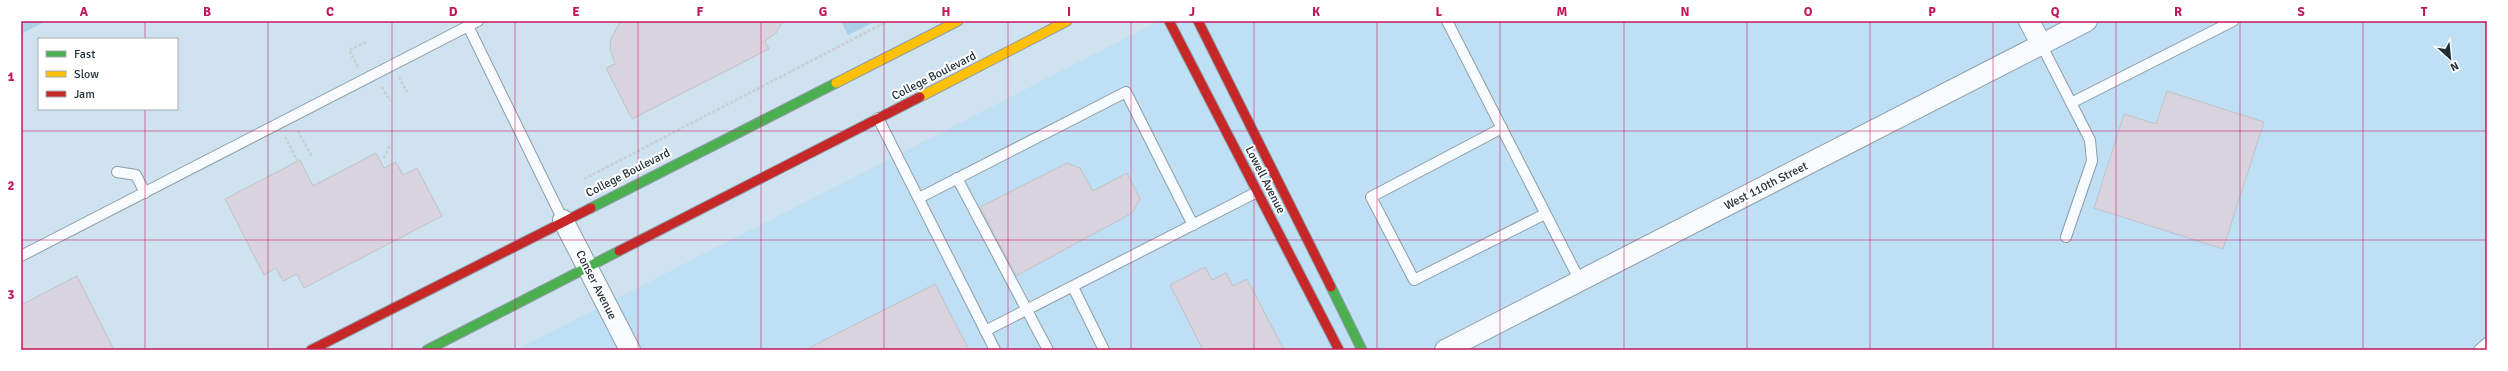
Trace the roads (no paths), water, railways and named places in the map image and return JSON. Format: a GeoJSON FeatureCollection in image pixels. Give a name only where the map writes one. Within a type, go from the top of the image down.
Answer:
{"type":"FeatureCollection","features":[{"type":"Feature","properties":{"kind":"main road","name":"College Boulevard"},"geometry":{"type":"LineString","coordinates":[[311,350],[563,220],[958,21]]}},
{"type":"Feature","properties":{"kind":"main road","name":"College Boulevard"},"geometry":{"type":"LineString","coordinates":[[427,350],[1067,21]]}},
{"type":"Feature","properties":{"kind":"main road","name":"Lowell Avenue"},"geometry":{"type":"LineString","coordinates":[[1169,21],[1339,350]]}},
{"type":"Feature","properties":{"kind":"main road","name":"Lowell Avenue"},"geometry":{"type":"LineString","coordinates":[[1198,21],[1362,350]]}},
{"type":"Feature","properties":{"kind":"street"},"geometry":{"type":"LineString","coordinates":[[2029,21],[2041,44]]}},
{"type":"Feature","properties":{"kind":"street","name":"West 110th Street"},"geometry":{"type":"LineString","coordinates":[[1445,350],[2087,21]]}},
{"type":"Feature","properties":{"kind":"street","name":"Conser Avenue"},"geometry":{"type":"LineString","coordinates":[[563,220],[630,350]]}},
{"type":"Feature","properties":{"kind":"lane"},"geometry":{"type":"LineString","coordinates":[[21,256],[478,21]]}},
{"type":"Feature","properties":{"kind":"lane"},"geometry":{"type":"LineString","coordinates":[[1447,21],[1580,281]]}},
{"type":"Feature","properties":{"kind":"lane"},"geometry":{"type":"LineString","coordinates":[[2071,103],[2233,21]]}},
{"type":"Feature","properties":{"kind":"lane"},"geometry":{"type":"LineString","coordinates":[[468,26],[563,220]]}},
{"type":"Feature","properties":{"kind":"lane"},"geometry":{"type":"LineString","coordinates":[[2041,44],[2090,140],[2092,161],[2066,237]]}},
{"type":"Feature","properties":{"kind":"lane"},"geometry":{"type":"LineString","coordinates":[[919,198],[1126,92],[1193,225]]}},
{"type":"Feature","properties":{"kind":"lane"},"geometry":{"type":"LineString","coordinates":[[878,118],[995,350]]}},
{"type":"Feature","properties":{"kind":"lane"},"geometry":{"type":"LineString","coordinates":[[1502,128],[1371,197],[1414,280],[1545,214]]}},
{"type":"Feature","properties":{"kind":"lane"},"geometry":{"type":"LineString","coordinates":[[117,172],[136,175],[145,193]]}},
{"type":"Feature","properties":{"kind":"lane"},"geometry":{"type":"LineString","coordinates":[[957,178],[1048,350]]}},
{"type":"Feature","properties":{"kind":"lane"},"geometry":{"type":"LineString","coordinates":[[985,331],[1257,192]]}},
{"type":"Feature","properties":{"kind":"lane"},"geometry":{"type":"LineString","coordinates":[[1073,287],[1104,350]]}},
{"type":"Feature","properties":{"kind":"lane"},"geometry":{"type":"LineString","coordinates":[[2479,350],[2487,343]]}}]}
